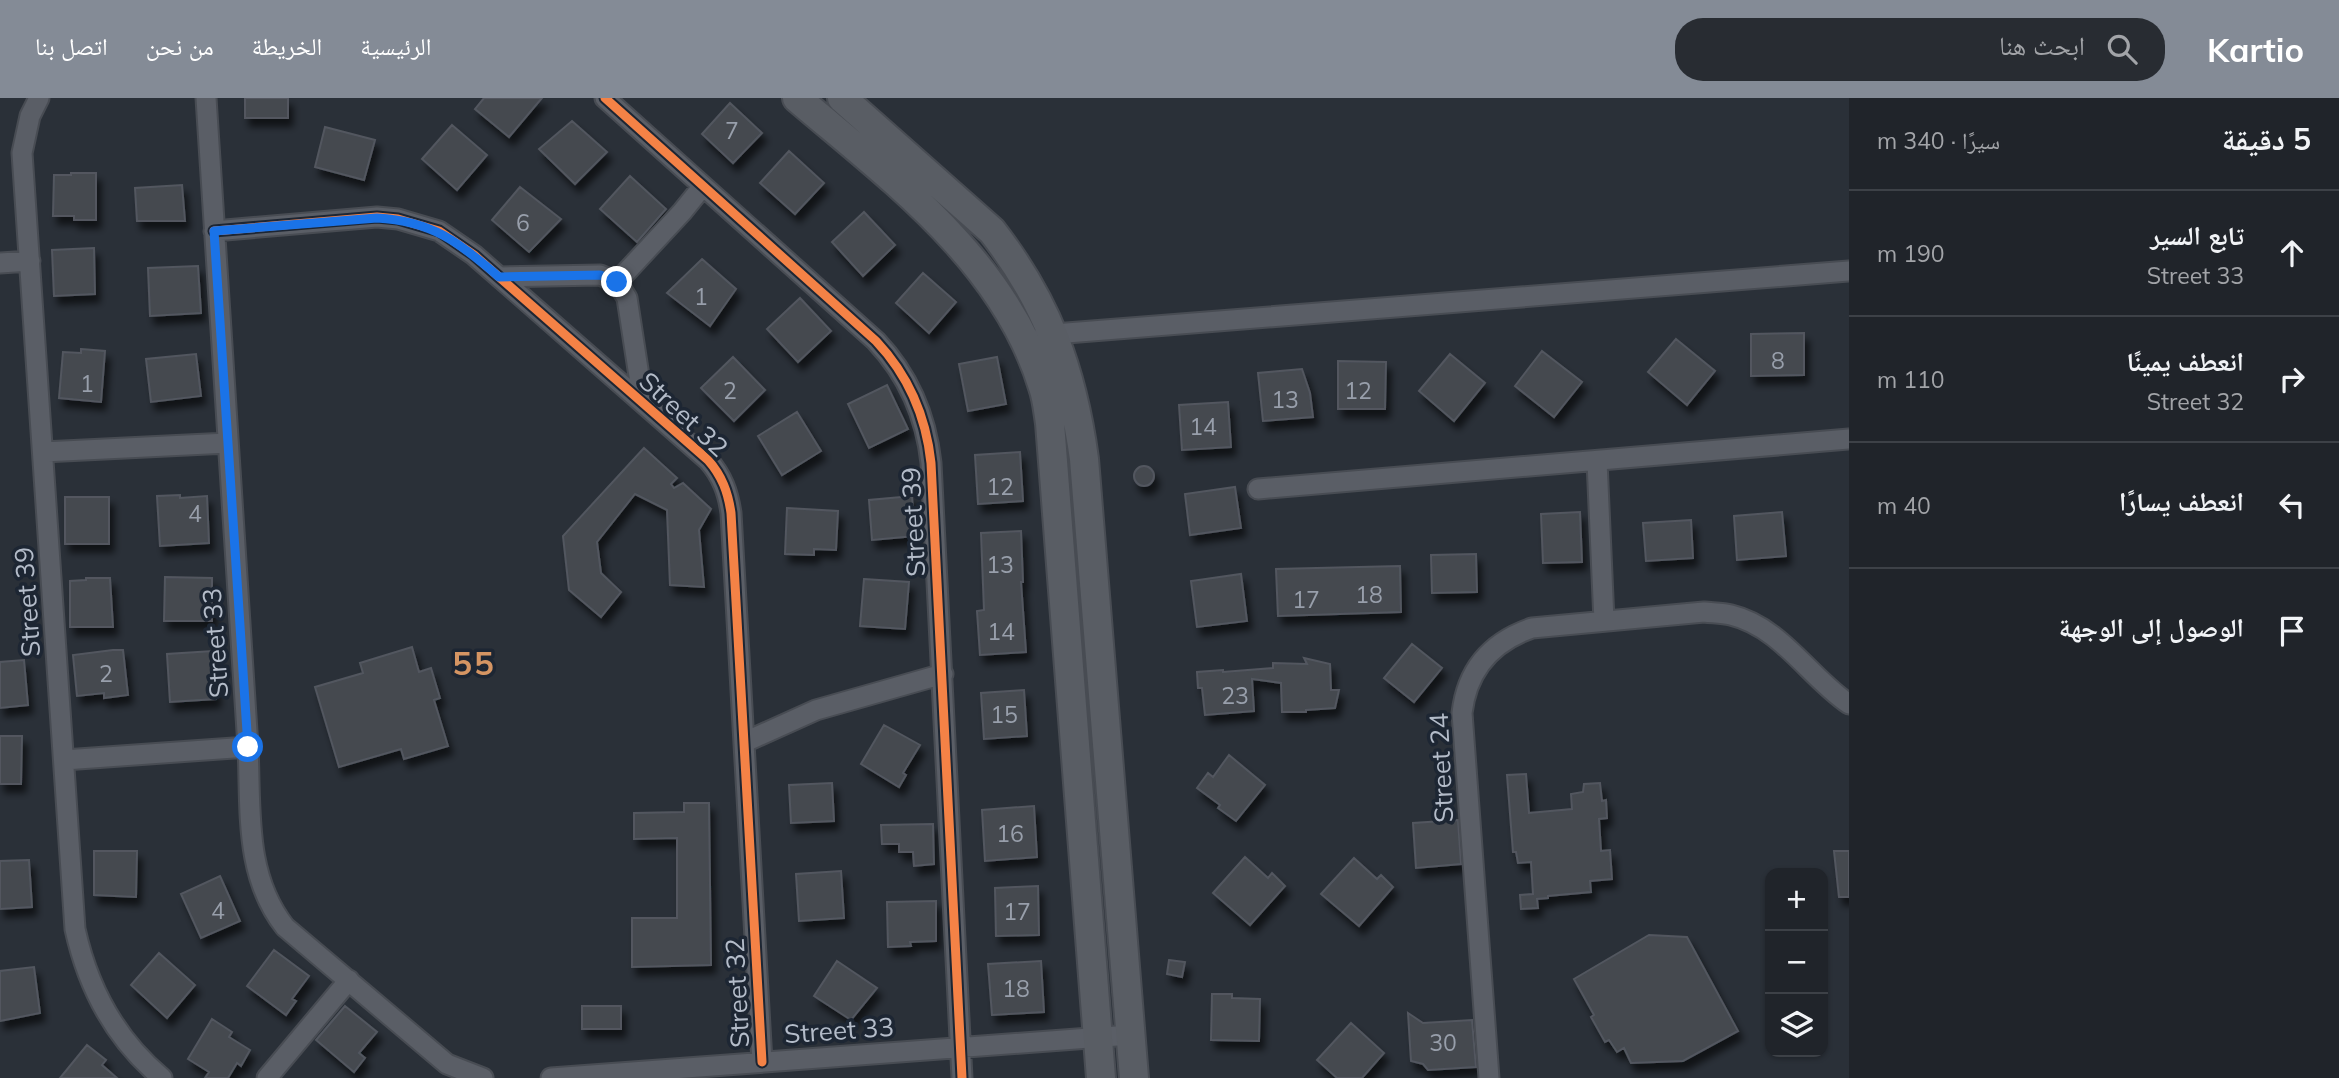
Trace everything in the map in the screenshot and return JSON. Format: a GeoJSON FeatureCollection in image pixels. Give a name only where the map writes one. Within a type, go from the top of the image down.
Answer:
{"type":"FeatureCollection","features":[{"type":"Feature","properties":{"kind":"street","name":"Street 39"},"geometry":{"type":"LineString","coordinates":[[39,98],[24,135],[22,153],[75,929],[82,959],[106,1013],[138,1056],[162,1078]]}},
{"type":"Feature","properties":{"kind":"street","name":"Street 33"},"geometry":{"type":"LineString","coordinates":[[206,98],[252,846],[262,891],[285,927],[447,1064],[483,1078]]}},
{"type":"Feature","properties":{"kind":"street","name":"Street 39"},"geometry":{"type":"LineString","coordinates":[[605,98],[876,341],[909,385],[924,422],[932,463],[962,1078]]}},
{"type":"Feature","properties":{"kind":"street"},"geometry":{"type":"LineString","coordinates":[[797,98],[880,169],[953,238],[996,292],[1025,342],[1043,387],[1050,423],[1101,1078]]}},
{"type":"Feature","properties":{"kind":"street"},"geometry":{"type":"LineString","coordinates":[[842,98],[992,231],[1027,280],[1055,334],[1074,400],[1084,458],[1134,1078]]}},
{"type":"Feature","properties":{"kind":"street"},"geometry":{"type":"LineString","coordinates":[[617,282],[703,186]]}},
{"type":"Feature","properties":{"kind":"street","name":"Street 32"},"geometry":{"type":"LineString","coordinates":[[214,231],[377,218],[419,223],[448,236],[643,402],[718,471],[727,491],[731,513],[762,1062]]}},
{"type":"Feature","properties":{"kind":"street"},"geometry":{"type":"LineString","coordinates":[[0,263],[30,261]]}},
{"type":"Feature","properties":{"kind":"street"},"geometry":{"type":"LineString","coordinates":[[1025,342],[1055,334],[1849,271]]}},
{"type":"Feature","properties":{"kind":"street"},"geometry":{"type":"LineString","coordinates":[[499,277],[600,275],[617,282],[627,298],[643,402]]}},
{"type":"Feature","properties":{"kind":"street"},"geometry":{"type":"LineString","coordinates":[[1258,489],[1849,439]]}},
{"type":"Feature","properties":{"kind":"street"},"geometry":{"type":"LineString","coordinates":[[43,452],[228,443]]}},
{"type":"Feature","properties":{"kind":"street"},"geometry":{"type":"LineString","coordinates":[[1597,461],[1604,621]]}},
{"type":"Feature","properties":{"kind":"street","name":"Street 24"},"geometry":{"type":"LineString","coordinates":[[1489,1078],[1464,750],[1464,699],[1479,663],[1498,644],[1514,634],[1532,628],[1704,612],[1730,615],[1755,624],[1778,639],[1829,691],[1849,704]]}},
{"type":"Feature","properties":{"kind":"street"},"geometry":{"type":"LineString","coordinates":[[745,742],[816,710],[943,674]]}},
{"type":"Feature","properties":{"kind":"street"},"geometry":{"type":"LineString","coordinates":[[64,760],[248,747]]}},
{"type":"Feature","properties":{"kind":"street"},"geometry":{"type":"LineString","coordinates":[[267,1078],[349,980]]}},
{"type":"Feature","properties":{"kind":"street","name":"Street 33"},"geometry":{"type":"LineString","coordinates":[[551,1078],[1130,1035]]}},
{"type":"Feature","properties":{"kind":"building"},"geometry":{"type":"Polygon","coordinates":[[[245,98],[288,98],[288,118],[245,118],[245,98]]]}},
{"type":"Feature","properties":{"kind":"building"},"geometry":{"type":"Polygon","coordinates":[[[484,98],[542,98],[509,137],[475,109],[484,98]]]}},
{"type":"Feature","properties":{"kind":"building"},"geometry":{"type":"Polygon","coordinates":[[[730,103],[762,133],[733,163],[702,134],[730,103]]]}},
{"type":"Feature","properties":{"kind":"building"},"geometry":{"type":"Polygon","coordinates":[[[572,121],[607,152],[575,184],[539,149],[572,121]]]}},
{"type":"Feature","properties":{"kind":"building"},"geometry":{"type":"Polygon","coordinates":[[[452,125],[487,155],[457,190],[422,159],[452,125]]]}},
{"type":"Feature","properties":{"kind":"building"},"geometry":{"type":"Polygon","coordinates":[[[325,127],[375,140],[364,180],[315,167],[325,127]]]}},
{"type":"Feature","properties":{"kind":"building"},"geometry":{"type":"Polygon","coordinates":[[[789,151],[824,183],[795,214],[760,183],[789,151]]]}},
{"type":"Feature","properties":{"kind":"building"},"geometry":{"type":"Polygon","coordinates":[[[96,173],[96,220],[53,216],[54,175],[96,173]]]}},
{"type":"Feature","properties":{"kind":"building"},"geometry":{"type":"Polygon","coordinates":[[[630,176],[666,209],[637,242],[600,209],[630,176]]]}},
{"type":"Feature","properties":{"kind":"building"},"geometry":{"type":"Polygon","coordinates":[[[182,185],[185,221],[137,221],[135,188],[182,185]]]}},
{"type":"Feature","properties":{"kind":"building"},"geometry":{"type":"Polygon","coordinates":[[[520,187],[561,219],[529,252],[492,220],[520,187]]]}},
{"type":"Feature","properties":{"kind":"building"},"geometry":{"type":"Polygon","coordinates":[[[864,212],[895,245],[863,276],[832,242],[864,212]]]}},
{"type":"Feature","properties":{"kind":"building"},"geometry":{"type":"Polygon","coordinates":[[[94,248],[95,294],[54,296],[52,250],[94,248]]]}},
{"type":"Feature","properties":{"kind":"building"},"geometry":{"type":"Polygon","coordinates":[[[702,259],[736,289],[710,326],[667,293],[702,259]]]}},
{"type":"Feature","properties":{"kind":"building"},"geometry":{"type":"Polygon","coordinates":[[[198,266],[201,313],[150,316],[148,268],[198,266]]]}},
{"type":"Feature","properties":{"kind":"building"},"geometry":{"type":"Polygon","coordinates":[[[923,273],[956,302],[929,333],[896,303],[923,273]]]}},
{"type":"Feature","properties":{"kind":"building"},"geometry":{"type":"Polygon","coordinates":[[[800,298],[831,331],[798,362],[767,329],[800,298]]]}},
{"type":"Feature","properties":{"kind":"building"},"geometry":{"type":"Polygon","coordinates":[[[1804,333],[1804,375],[1751,376],[1751,334],[1804,333]]]}},
{"type":"Feature","properties":{"kind":"building"},"geometry":{"type":"Polygon","coordinates":[[[1676,339],[1715,371],[1687,405],[1648,372],[1676,339]]]}},
{"type":"Feature","properties":{"kind":"building"},"geometry":{"type":"Polygon","coordinates":[[[81,349],[105,351],[101,402],[59,398],[63,352],[81,353],[81,349]]]}},
{"type":"Feature","properties":{"kind":"building"},"geometry":{"type":"Polygon","coordinates":[[[1542,351],[1582,382],[1554,417],[1515,386],[1542,351]]]}},
{"type":"Feature","properties":{"kind":"building"},"geometry":{"type":"Polygon","coordinates":[[[196,354],[201,396],[151,402],[146,359],[196,354]]]}},
{"type":"Feature","properties":{"kind":"building"},"geometry":{"type":"Polygon","coordinates":[[[1450,354],[1485,383],[1454,421],[1419,391],[1450,354]]]}},
{"type":"Feature","properties":{"kind":"building"},"geometry":{"type":"Polygon","coordinates":[[[733,357],[765,390],[734,421],[701,388],[733,357]]]}},
{"type":"Feature","properties":{"kind":"building"},"geometry":{"type":"Polygon","coordinates":[[[997,357],[1006,404],[968,411],[959,364],[997,357]]]}},
{"type":"Feature","properties":{"kind":"building"},"geometry":{"type":"Polygon","coordinates":[[[1338,361],[1386,362],[1385,409],[1338,409],[1338,361]]]}},
{"type":"Feature","properties":{"kind":"building"},"geometry":{"type":"Polygon","coordinates":[[[1302,369],[1310,393],[1313,417],[1263,421],[1258,373],[1302,369]]]}},
{"type":"Feature","properties":{"kind":"building"},"geometry":{"type":"Polygon","coordinates":[[[887,385],[908,429],[869,448],[848,404],[887,385]]]}},
{"type":"Feature","properties":{"kind":"building"},"geometry":{"type":"Polygon","coordinates":[[[1228,402],[1231,447],[1182,450],[1179,405],[1228,402]]]}},
{"type":"Feature","properties":{"kind":"building"},"geometry":{"type":"Polygon","coordinates":[[[797,412],[821,451],[782,475],[758,436],[797,412]]]}},
{"type":"Feature","properties":{"kind":"building"},"geometry":{"type":"Polygon","coordinates":[[[644,448],[677,478],[671,484],[674,488],[683,483],[711,509],[699,530],[704,587],[670,585],[667,510],[635,494],[597,542],[601,573],[621,592],[601,617],[569,590],[563,536],[644,448]]]}},
{"type":"Feature","properties":{"kind":"building"},"geometry":{"type":"Polygon","coordinates":[[[1020,452],[1023,501],[978,504],[975,455],[1020,452]]]}},
{"type":"Feature","properties":{"kind":"building"},"geometry":{"type":"Polygon","coordinates":[[[1140,466],[1148,466],[1154,476],[1148,486],[1140,486],[1134,480],[1134,472],[1140,466]]]}},
{"type":"Feature","properties":{"kind":"building"},"geometry":{"type":"Polygon","coordinates":[[[1235,487],[1241,528],[1190,535],[1185,494],[1235,487]]]}},
{"type":"Feature","properties":{"kind":"building"},"geometry":{"type":"Polygon","coordinates":[[[180,495],[180,498],[207,496],[209,543],[160,546],[157,496],[180,495]]]}},
{"type":"Feature","properties":{"kind":"building"},"geometry":{"type":"Polygon","coordinates":[[[912,496],[915,536],[872,540],[869,500],[912,496]]]}},
{"type":"Feature","properties":{"kind":"building"},"geometry":{"type":"Polygon","coordinates":[[[65,497],[109,497],[109,544],[65,544],[65,497]]]}},
{"type":"Feature","properties":{"kind":"building"},"geometry":{"type":"Polygon","coordinates":[[[787,508],[838,511],[836,550],[814,549],[814,555],[785,554],[787,508]]]}},
{"type":"Feature","properties":{"kind":"building"},"geometry":{"type":"Polygon","coordinates":[[[1580,512],[1582,562],[1543,563],[1541,514],[1580,512]]]}},
{"type":"Feature","properties":{"kind":"building"},"geometry":{"type":"Polygon","coordinates":[[[1782,512],[1786,556],[1737,560],[1734,516],[1782,512]]]}},
{"type":"Feature","properties":{"kind":"building"},"geometry":{"type":"Polygon","coordinates":[[[1691,520],[1693,558],[1646,561],[1643,523],[1691,520]]]}},
{"type":"Feature","properties":{"kind":"building"},"geometry":{"type":"Polygon","coordinates":[[[1021,531],[1021,582],[1026,652],[980,655],[977,611],[984,610],[981,533],[1021,531]]]}},
{"type":"Feature","properties":{"kind":"building"},"geometry":{"type":"Polygon","coordinates":[[[1476,554],[1477,592],[1432,593],[1431,555],[1476,554]]]}},
{"type":"Feature","properties":{"kind":"building"},"geometry":{"type":"Polygon","coordinates":[[[1400,566],[1401,612],[1278,616],[1276,569],[1400,566]]]}},
{"type":"Feature","properties":{"kind":"building"},"geometry":{"type":"Polygon","coordinates":[[[1241,574],[1247,621],[1197,627],[1191,581],[1241,574]]]}},
{"type":"Feature","properties":{"kind":"building"},"geometry":{"type":"Polygon","coordinates":[[[165,577],[212,578],[212,621],[164,621],[165,577]]]}},
{"type":"Feature","properties":{"kind":"building"},"geometry":{"type":"Polygon","coordinates":[[[110,578],[113,627],[70,627],[70,581],[110,578]]]}},
{"type":"Feature","properties":{"kind":"building"},"geometry":{"type":"Polygon","coordinates":[[[864,579],[909,582],[905,629],[860,626],[864,579]]]}},
{"type":"Feature","properties":{"kind":"building"},"geometry":{"type":"Polygon","coordinates":[[[1412,644],[1442,668],[1414,702],[1384,678],[1412,644]]]}},
{"type":"Feature","properties":{"kind":"building"},"geometry":{"type":"Polygon","coordinates":[[[412,647],[419,672],[431,668],[440,698],[434,700],[448,746],[404,759],[401,749],[339,767],[315,687],[363,673],[360,663],[412,647]]]}},
{"type":"Feature","properties":{"kind":"building"},"geometry":{"type":"Polygon","coordinates":[[[123,650],[128,695],[104,698],[104,693],[77,696],[73,655],[123,650]]]}},
{"type":"Feature","properties":{"kind":"building"},"geometry":{"type":"Polygon","coordinates":[[[213,651],[216,699],[170,702],[167,654],[213,651]]]}},
{"type":"Feature","properties":{"kind":"building"},"geometry":{"type":"Polygon","coordinates":[[[1304,658],[1330,664],[1331,690],[1339,690],[1335,708],[1282,712],[1281,683],[1252,679],[1254,711],[1205,715],[1197,672],[1273,668],[1273,663],[1307,664],[1304,658]]]}},
{"type":"Feature","properties":{"kind":"building"},"geometry":{"type":"Polygon","coordinates":[[[24,660],[28,705],[0,708],[0,662],[24,660]]]}},
{"type":"Feature","properties":{"kind":"building"},"geometry":{"type":"Polygon","coordinates":[[[1024,690],[1027,736],[984,739],[981,693],[1024,690]]]}},
{"type":"Feature","properties":{"kind":"building"},"geometry":{"type":"Polygon","coordinates":[[[884,725],[920,745],[903,773],[906,775],[899,787],[861,764],[884,725]]]}},
{"type":"Feature","properties":{"kind":"building"},"geometry":{"type":"Polygon","coordinates":[[[0,736],[22,736],[21,784],[0,784],[0,736]]]}},
{"type":"Feature","properties":{"kind":"building"},"geometry":{"type":"Polygon","coordinates":[[[1229,755],[1265,785],[1236,821],[1197,788],[1208,773],[1213,777],[1229,755]]]}},
{"type":"Feature","properties":{"kind":"building"},"geometry":{"type":"Polygon","coordinates":[[[1526,774],[1529,813],[1572,809],[1571,794],[1583,792],[1584,784],[1600,783],[1602,801],[1606,800],[1607,818],[1599,819],[1601,851],[1610,850],[1612,879],[1590,881],[1591,892],[1548,896],[1537,899],[1538,908],[1521,909],[1520,895],[1533,894],[1531,862],[1518,863],[1516,852],[1513,852],[1507,775],[1526,774]]]}},
{"type":"Feature","properties":{"kind":"building"},"geometry":{"type":"Polygon","coordinates":[[[832,783],[834,821],[791,823],[789,785],[832,783]]]}},
{"type":"Feature","properties":{"kind":"building"},"geometry":{"type":"Polygon","coordinates":[[[684,803],[709,803],[711,965],[632,967],[632,918],[677,918],[677,838],[634,839],[634,813],[684,812],[684,803]]]}},
{"type":"Feature","properties":{"kind":"building"},"geometry":{"type":"Polygon","coordinates":[[[1034,806],[1037,857],[985,861],[982,810],[1034,806]]]}},
{"type":"Feature","properties":{"kind":"building"},"geometry":{"type":"Polygon","coordinates":[[[1458,820],[1461,864],[1416,868],[1413,823],[1458,820]]]}},
{"type":"Feature","properties":{"kind":"building"},"geometry":{"type":"Polygon","coordinates":[[[933,824],[934,864],[914,866],[913,852],[899,852],[899,844],[882,844],[881,825],[933,824]]]}},
{"type":"Feature","properties":{"kind":"building"},"geometry":{"type":"Polygon","coordinates":[[[94,851],[137,851],[136,897],[94,895],[94,851]]]}},
{"type":"Feature","properties":{"kind":"building"},"geometry":{"type":"Polygon","coordinates":[[[1834,851],[1849,851],[1849,897],[1839,897],[1834,851]]]}},
{"type":"Feature","properties":{"kind":"building"},"geometry":{"type":"Polygon","coordinates":[[[1245,857],[1268,878],[1272,873],[1285,886],[1250,925],[1213,893],[1245,857]]]}},
{"type":"Feature","properties":{"kind":"building"},"geometry":{"type":"Polygon","coordinates":[[[1354,858],[1377,879],[1381,875],[1393,887],[1359,926],[1321,894],[1354,858]]]}},
{"type":"Feature","properties":{"kind":"building"},"geometry":{"type":"Polygon","coordinates":[[[29,860],[32,907],[0,909],[0,861],[29,860]]]}},
{"type":"Feature","properties":{"kind":"building"},"geometry":{"type":"Polygon","coordinates":[[[841,871],[844,918],[799,921],[796,874],[841,871]]]}},
{"type":"Feature","properties":{"kind":"building"},"geometry":{"type":"Polygon","coordinates":[[[220,876],[240,921],[201,938],[181,894],[220,876]]]}},
{"type":"Feature","properties":{"kind":"building"},"geometry":{"type":"Polygon","coordinates":[[[1038,886],[1039,935],[996,936],[995,888],[1038,886]]]}},
{"type":"Feature","properties":{"kind":"building"},"geometry":{"type":"Polygon","coordinates":[[[936,901],[936,941],[910,942],[911,946],[888,947],[887,902],[936,901]]]}},
{"type":"Feature","properties":{"kind":"building"},"geometry":{"type":"Polygon","coordinates":[[[1649,935],[1687,937],[1738,1031],[1683,1061],[1631,1063],[1624,1048],[1617,1052],[1609,1040],[1605,1042],[1574,979],[1649,935]]]}},
{"type":"Feature","properties":{"kind":"building"},"geometry":{"type":"Polygon","coordinates":[[[274,950],[309,976],[292,999],[296,1001],[286,1015],[247,986],[274,950]]]}},
{"type":"Feature","properties":{"kind":"building"},"geometry":{"type":"Polygon","coordinates":[[[159,953],[195,985],[167,1018],[131,985],[159,953]]]}},
{"type":"Feature","properties":{"kind":"building"},"geometry":{"type":"Polygon","coordinates":[[[1169,960],[1185,962],[1182,977],[1167,974],[1169,960]]]}},
{"type":"Feature","properties":{"kind":"building"},"geometry":{"type":"Polygon","coordinates":[[[837,961],[877,988],[851,1020],[814,996],[837,961]]]}},
{"type":"Feature","properties":{"kind":"building"},"geometry":{"type":"Polygon","coordinates":[[[1041,961],[1044,1012],[992,1015],[988,964],[1041,961]]]}},
{"type":"Feature","properties":{"kind":"building"},"geometry":{"type":"Polygon","coordinates":[[[34,967],[40,1013],[0,1021],[0,971],[34,967]]]}},
{"type":"Feature","properties":{"kind":"building"},"geometry":{"type":"Polygon","coordinates":[[[1212,994],[1260,999],[1259,1041],[1211,1040],[1212,994]]]}},
{"type":"Feature","properties":{"kind":"building"},"geometry":{"type":"Polygon","coordinates":[[[345,1006],[377,1032],[359,1053],[365,1058],[354,1072],[316,1040],[345,1006]]]}},
{"type":"Feature","properties":{"kind":"building"},"geometry":{"type":"Polygon","coordinates":[[[582,1006],[621,1006],[621,1029],[582,1029],[582,1006]]]}},
{"type":"Feature","properties":{"kind":"building"},"geometry":{"type":"Polygon","coordinates":[[[1408,1013],[1423,1023],[1472,1020],[1476,1067],[1428,1070],[1423,1064],[1411,1061],[1408,1013]]]}},
{"type":"Feature","properties":{"kind":"building"},"geometry":{"type":"Polygon","coordinates":[[[212,1019],[232,1032],[229,1037],[250,1050],[241,1066],[237,1063],[228,1078],[205,1078],[209,1072],[188,1059],[212,1019]]]}},
{"type":"Feature","properties":{"kind":"building"},"geometry":{"type":"Polygon","coordinates":[[[1351,1023],[1384,1053],[1362,1078],[1337,1078],[1317,1060],[1351,1023]]]}},
{"type":"Feature","properties":{"kind":"building"},"geometry":{"type":"Polygon","coordinates":[[[87,1045],[106,1060],[102,1065],[117,1078],[60,1078],[87,1045]]]}},
{"type":"Feature","properties":{"kind":"cycle path"},"geometry":{"type":"LineString","coordinates":[[605,98],[876,341],[898,368],[920,413],[931,463],[962,1078]]}},
{"type":"Feature","properties":{"kind":"cycle path"},"geometry":{"type":"LineString","coordinates":[[214,231],[377,217],[398,219],[439,231],[474,255],[708,460],[721,478],[731,513],[762,1062]]}},
{"type":"Feature","properties":{"kind":"district","name":"55"},"geometry":{"type":"Point","coordinates":[474,662]}},
{"type":"Feature","properties":{"kind":"route"},"geometry":{"type":"LineString","coordinates":[[248,747],[214,231],[377,218],[398,219],[439,231],[457,242],[499,277],[600,275],[617,282]]}}]}
